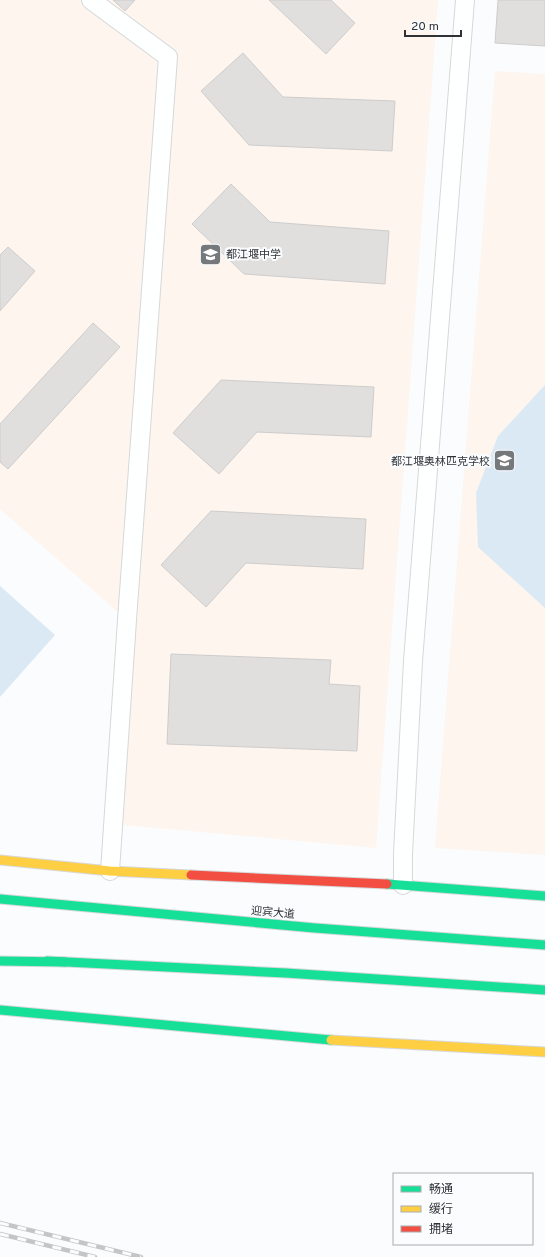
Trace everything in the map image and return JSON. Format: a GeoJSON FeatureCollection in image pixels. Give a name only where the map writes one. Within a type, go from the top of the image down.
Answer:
{"type":"FeatureCollection","features":[{"type":"Feature","properties":{"kind":"main road"},"geometry":{"type":"LineString","coordinates":[[0,860],[110,871],[403,885],[545,896]]}},
{"type":"Feature","properties":{"kind":"main road","name":"迎宾大道"},"geometry":{"type":"LineString","coordinates":[[0,899],[315,928],[545,945]]}},
{"type":"Feature","properties":{"kind":"main road"},"geometry":{"type":"LineString","coordinates":[[0,956],[65,962]]}},
{"type":"Feature","properties":{"kind":"main road"},"geometry":{"type":"LineString","coordinates":[[0,961],[65,962],[286,973],[545,990]]}},
{"type":"Feature","properties":{"kind":"main road"},"geometry":{"type":"LineString","coordinates":[[0,1010],[323,1040],[545,1052]]}},
{"type":"Feature","properties":{"kind":"street"},"geometry":{"type":"LineString","coordinates":[[91,0],[168,57],[128,597],[110,871]]}},
{"type":"Feature","properties":{"kind":"street"},"geometry":{"type":"LineString","coordinates":[[403,885],[413,661],[465,0]]}},
{"type":"Feature","properties":{"kind":"shaded area","name":"都江堰中学"},"geometry":{"type":"Polygon","coordinates":[[[0,0],[438,0],[376,848],[113,824],[127,620],[0,509],[0,0]]]}},
{"type":"Feature","properties":{"kind":"shaded area","name":"都江堰奥林匹克学校"},"geometry":{"type":"Polygon","coordinates":[[[495,71],[545,74],[545,855],[435,848],[495,71]]]}},
{"type":"Feature","properties":{"kind":"shaded area"},"geometry":{"type":"Polygon","coordinates":[[[545,385],[545,608],[478,547],[476,493],[498,436],[545,385]]]}},
{"type":"Feature","properties":{"kind":"shaded area"},"geometry":{"type":"Polygon","coordinates":[[[0,586],[55,635],[0,697],[0,586]]]}},
{"type":"Feature","properties":{"kind":"building"},"geometry":{"type":"Polygon","coordinates":[[[113,0],[135,0],[125,11],[113,0]]]}},
{"type":"Feature","properties":{"kind":"building"},"geometry":{"type":"Polygon","coordinates":[[[269,0],[331,0],[355,23],[326,54],[269,0]]]}},
{"type":"Feature","properties":{"kind":"building"},"geometry":{"type":"Polygon","coordinates":[[[498,0],[545,0],[545,46],[495,43],[498,0]]]}},
{"type":"Feature","properties":{"kind":"building"},"geometry":{"type":"Polygon","coordinates":[[[243,53],[283,97],[395,101],[392,151],[249,145],[201,91],[243,53]]]}},
{"type":"Feature","properties":{"kind":"building"},"geometry":{"type":"Polygon","coordinates":[[[231,184],[270,222],[389,231],[385,284],[244,274],[192,224],[231,184]]]}},
{"type":"Feature","properties":{"kind":"building"},"geometry":{"type":"Polygon","coordinates":[[[8,247],[35,271],[0,311],[0,255],[8,247]]]}},
{"type":"Feature","properties":{"kind":"building"},"geometry":{"type":"Polygon","coordinates":[[[93,323],[120,347],[8,469],[0,462],[0,424],[93,323]]]}},
{"type":"Feature","properties":{"kind":"building"},"geometry":{"type":"Polygon","coordinates":[[[221,380],[374,387],[371,437],[257,432],[219,474],[173,433],[221,380]]]}},
{"type":"Feature","properties":{"kind":"building"},"geometry":{"type":"Polygon","coordinates":[[[211,511],[366,519],[363,569],[246,563],[206,607],[161,565],[211,511]]]}},
{"type":"Feature","properties":{"kind":"building"},"geometry":{"type":"Polygon","coordinates":[[[171,654],[331,660],[329,684],[360,686],[357,751],[167,744],[171,654]]]}},
{"type":"Feature","properties":{"kind":"railway"},"geometry":{"type":"LineString","coordinates":[[0,1223],[141,1257]]}},
{"type":"Feature","properties":{"kind":"railway"},"geometry":{"type":"LineString","coordinates":[[0,1234],[95,1257]]}},
{"type":"Feature","properties":{"kind":"traffic: fast"},"geometry":{"type":"LineString","coordinates":[[387,884],[545,896]]}},
{"type":"Feature","properties":{"kind":"traffic: fast"},"geometry":{"type":"LineString","coordinates":[[0,899],[315,928],[545,945]]}},
{"type":"Feature","properties":{"kind":"traffic: fast"},"geometry":{"type":"LineString","coordinates":[[0,961],[65,962]]}},
{"type":"Feature","properties":{"kind":"traffic: fast"},"geometry":{"type":"LineString","coordinates":[[47,961],[286,973],[545,990]]}},
{"type":"Feature","properties":{"kind":"traffic: fast"},"geometry":{"type":"LineString","coordinates":[[0,1010],[331,1040]]}},
{"type":"Feature","properties":{"kind":"traffic: slow"},"geometry":{"type":"LineString","coordinates":[[0,860],[110,871],[191,875]]}},
{"type":"Feature","properties":{"kind":"traffic: slow"},"geometry":{"type":"LineString","coordinates":[[331,1040],[545,1052]]}},
{"type":"Feature","properties":{"kind":"traffic: jam"},"geometry":{"type":"LineString","coordinates":[[191,875],[387,884]]}},
{"type":"Feature","properties":{"kind":"place","name":"都江堰中学"},"geometry":{"type":"Point","coordinates":[210,254]}},
{"type":"Feature","properties":{"kind":"place","name":"都江堰奥林匹克学校"},"geometry":{"type":"Point","coordinates":[505,461]}}]}
